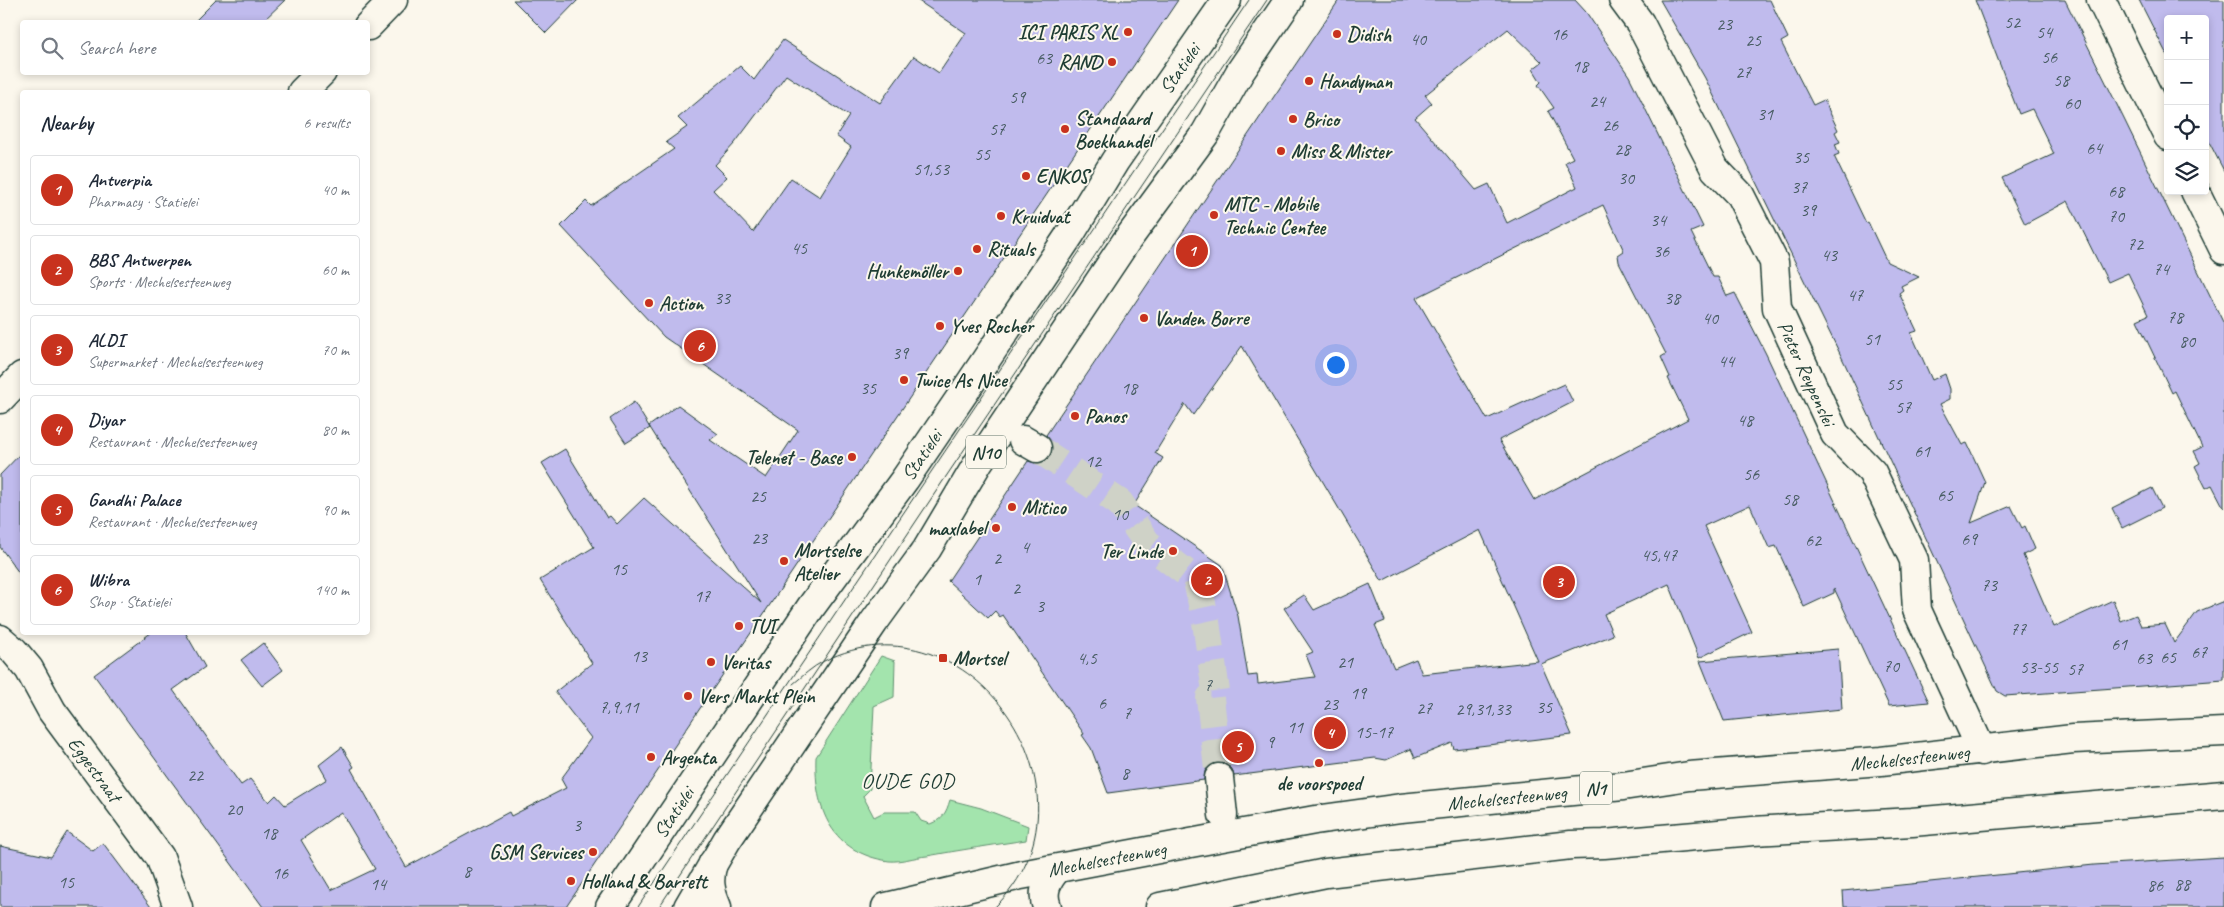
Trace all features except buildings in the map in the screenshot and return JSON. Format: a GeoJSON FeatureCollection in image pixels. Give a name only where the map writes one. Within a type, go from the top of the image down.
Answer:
{"type":"FeatureCollection","features":[{"type":"Feature","properties":{"kind":"main road"},"geometry":{"type":"LineString","coordinates":[[370,24],[393,0]]}},
{"type":"Feature","properties":{"kind":"main road","name":"Statielei"},"geometry":{"type":"LineString","coordinates":[[610,907],[811,607],[905,479],[967,388],[1071,233],[1115,161],[1227,0]]}},
{"type":"Feature","properties":{"kind":"main road","name":"N10"},"geometry":{"type":"LineString","coordinates":[[688,907],[714,861],[874,622],[928,549],[978,463],[1125,243],[1206,134],[1240,72],[1289,0]]}},
{"type":"Feature","properties":{"kind":"main road","name":"Pieter Reypenslei"},"geometry":{"type":"LineString","coordinates":[[1623,0],[1640,23],[1715,169],[1740,195],[1774,262],[1777,308],[1835,434],[1872,472],[1914,560],[1917,610],[1982,751]]}},
{"type":"Feature","properties":{"kind":"main road"},"geometry":{"type":"LineString","coordinates":[[2101,0],[2164,128]]}},
{"type":"Feature","properties":{"kind":"main road"},"geometry":{"type":"LineString","coordinates":[[304,90],[319,75]]}},
{"type":"Feature","properties":{"kind":"main road"},"geometry":{"type":"LineString","coordinates":[[2197,195],[2224,250]]}},
{"type":"Feature","properties":{"kind":"main road"},"geometry":{"type":"LineString","coordinates":[[0,399],[20,378]]}},
{"type":"Feature","properties":{"kind":"main road","name":"Eggestraat"},"geometry":{"type":"LineString","coordinates":[[0,639],[14,651],[29,669],[52,711],[160,857],[178,907]]}},
{"type":"Feature","properties":{"kind":"main road","name":"Mechelsesteenweg"},"geometry":{"type":"LineString","coordinates":[[886,907],[1012,877],[1316,820],[1402,808],[1605,788],[1728,772],[1881,761],[2097,737],[2224,732]]}},
{"type":"Feature","properties":{"kind":"main road"},"geometry":{"type":"LineString","coordinates":[[1219,778],[1223,815]]}},
{"type":"Feature","properties":{"kind":"main road"},"geometry":{"type":"LineString","coordinates":[[1160,907],[1326,873],[1571,845],[1753,831],[1912,822],[2224,796]]}},
{"type":"Feature","properties":{"kind":"main road"},"geometry":{"type":"LineString","coordinates":[[714,861],[710,876],[710,891],[717,907]]}},
{"type":"Feature","properties":{"kind":"main road"},"geometry":{"type":"LineString","coordinates":[[1047,907],[1044,899],[1045,889],[1049,878],[1057,869]]}},
{"type":"Feature","properties":{"kind":"green space"},"geometry":{"type":"Polygon","coordinates":[[[881,656],[895,661],[894,697],[874,706],[870,789],[863,796],[874,817],[884,812],[915,812],[921,821],[930,824],[943,815],[950,800],[981,808],[1028,826],[1026,840],[889,861],[869,856],[853,849],[840,839],[830,826],[823,811],[816,776],[816,757],[881,656]]]}},
{"type":"Feature","properties":{"kind":"tunnel"},"geometry":{"type":"LineString","coordinates":[[1037,448],[1120,503],[1147,543],[1197,581],[1206,622],[1217,698],[1210,698],[1219,778]]}},
{"type":"Feature","properties":{"kind":"tram line"},"geometry":{"type":"LineString","coordinates":[[638,907],[1249,0]]}},
{"type":"Feature","properties":{"kind":"tram line"},"geometry":{"type":"LineString","coordinates":[[659,907],[1267,0]]}},
{"type":"Feature","properties":{"kind":"tram line"},"geometry":{"type":"LineString","coordinates":[[793,684],[824,661],[878,646],[929,653],[973,677],[1008,715],[1030,761],[1038,811],[1027,862],[995,907]]}},
{"type":"Feature","properties":{"kind":"place","name":"ICI PARIS XL"},"geometry":{"type":"Point","coordinates":[1128,32]}},
{"type":"Feature","properties":{"kind":"place","name":"Didish"},"geometry":{"type":"Point","coordinates":[1337,34]}},
{"type":"Feature","properties":{"kind":"place","name":"RAND"},"geometry":{"type":"Point","coordinates":[1112,62]}},
{"type":"Feature","properties":{"kind":"place","name":"Handyman"},"geometry":{"type":"Point","coordinates":[1309,81]}},
{"type":"Feature","properties":{"kind":"place","name":"Brico"},"geometry":{"type":"Point","coordinates":[1293,119]}},
{"type":"Feature","properties":{"kind":"place","name":"Standaard Boekhandel"},"geometry":{"type":"Point","coordinates":[1065,129]}},
{"type":"Feature","properties":{"kind":"place","name":"Miss & Mister"},"geometry":{"type":"Point","coordinates":[1281,151]}},
{"type":"Feature","properties":{"kind":"place","name":"ENKOS"},"geometry":{"type":"Point","coordinates":[1026,176]}},
{"type":"Feature","properties":{"kind":"place","name":"MTC - Mobile Technic Centee"},"geometry":{"type":"Point","coordinates":[1214,215]}},
{"type":"Feature","properties":{"kind":"place","name":"Kruidvat"},"geometry":{"type":"Point","coordinates":[1001,216]}},
{"type":"Feature","properties":{"kind":"place","name":"Rituals"},"geometry":{"type":"Point","coordinates":[977,249]}},
{"type":"Feature","properties":{"kind":"place","name":"Antverpia"},"geometry":{"type":"Point","coordinates":[1192,251]}},
{"type":"Feature","properties":{"kind":"place","name":"Hunkemöller"},"geometry":{"type":"Point","coordinates":[958,271]}},
{"type":"Feature","properties":{"kind":"place","name":"Action"},"geometry":{"type":"Point","coordinates":[649,303]}},
{"type":"Feature","properties":{"kind":"place","name":"Vanden Borre"},"geometry":{"type":"Point","coordinates":[1144,318]}},
{"type":"Feature","properties":{"kind":"place","name":"Yves Rocher"},"geometry":{"type":"Point","coordinates":[940,326]}},
{"type":"Feature","properties":{"kind":"place","name":"Wibra"},"geometry":{"type":"Point","coordinates":[700,346]}},
{"type":"Feature","properties":{"kind":"place","name":"Twice As Nice"},"geometry":{"type":"Point","coordinates":[904,380]}},
{"type":"Feature","properties":{"kind":"place","name":"Panos"},"geometry":{"type":"Point","coordinates":[1075,416]}},
{"type":"Feature","properties":{"kind":"place","name":"Telenet - Base"},"geometry":{"type":"Point","coordinates":[852,457]}},
{"type":"Feature","properties":{"kind":"place","name":"Mitico"},"geometry":{"type":"Point","coordinates":[1012,507]}},
{"type":"Feature","properties":{"kind":"place","name":"maxlabel"},"geometry":{"type":"Point","coordinates":[996,528]}},
{"type":"Feature","properties":{"kind":"place","name":"Ter Linde"},"geometry":{"type":"Point","coordinates":[1173,551]}},
{"type":"Feature","properties":{"kind":"place","name":"Mortselse Atelier"},"geometry":{"type":"Point","coordinates":[784,561]}},
{"type":"Feature","properties":{"kind":"place","name":"BBS Antwerpen"},"geometry":{"type":"Point","coordinates":[1207,580]}},
{"type":"Feature","properties":{"kind":"place","name":"ALDI"},"geometry":{"type":"Point","coordinates":[1559,582]}},
{"type":"Feature","properties":{"kind":"place","name":"TUI"},"geometry":{"type":"Point","coordinates":[739,626]}},
{"type":"Feature","properties":{"kind":"place","name":"Mortsel"},"geometry":{"type":"Point","coordinates":[943,658]}},
{"type":"Feature","properties":{"kind":"place","name":"Veritas"},"geometry":{"type":"Point","coordinates":[711,662]}},
{"type":"Feature","properties":{"kind":"place","name":"Vers Markt Plein"},"geometry":{"type":"Point","coordinates":[688,696]}},
{"type":"Feature","properties":{"kind":"place","name":"Diyar"},"geometry":{"type":"Point","coordinates":[1330,733]}},
{"type":"Feature","properties":{"kind":"place","name":"Gandhi Palace"},"geometry":{"type":"Point","coordinates":[1238,747]}},
{"type":"Feature","properties":{"kind":"place","name":"Argenta"},"geometry":{"type":"Point","coordinates":[651,757]}},
{"type":"Feature","properties":{"kind":"place","name":"de voorspoed"},"geometry":{"type":"Point","coordinates":[1319,763]}},
{"type":"Feature","properties":{"kind":"place","name":"GSM Services"},"geometry":{"type":"Point","coordinates":[593,852]}},
{"type":"Feature","properties":{"kind":"place","name":"Holland & Barrett"},"geometry":{"type":"Point","coordinates":[571,881]}},
{"type":"Feature","properties":{"kind":"district","name":"OUDE GOD"},"geometry":{"type":"Point","coordinates":[908,780]}}]}
